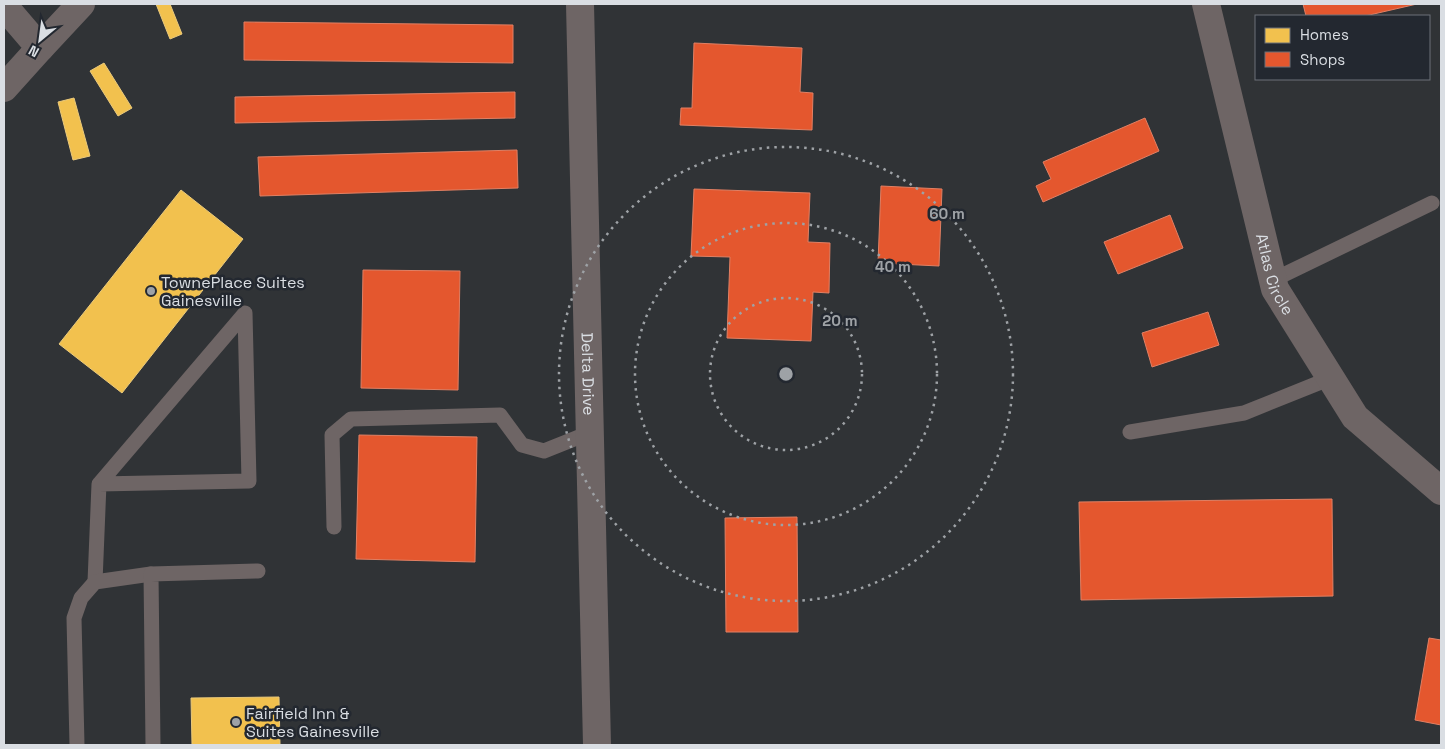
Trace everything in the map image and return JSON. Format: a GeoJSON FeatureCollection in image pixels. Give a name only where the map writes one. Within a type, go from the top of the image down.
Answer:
{"type":"FeatureCollection","features":[{"type":"Feature","properties":{"kind":"street"},"geometry":{"type":"LineString","coordinates":[[4,88],[81,4]]}},
{"type":"Feature","properties":{"kind":"street","name":"Delta Drive"},"geometry":{"type":"LineString","coordinates":[[580,4],[597,745]]}},
{"type":"Feature","properties":{"kind":"street","name":"Atlas Circle"},"geometry":{"type":"LineString","coordinates":[[1206,4],[1275,289],[1355,417],[1438,481]]}},
{"type":"Feature","properties":{"kind":"street"},"geometry":{"type":"LineString","coordinates":[[4,6],[40,48]]}},
{"type":"Feature","properties":{"kind":"lane"},"geometry":{"type":"LineString","coordinates":[[1273,280],[1432,203]]}},
{"type":"Feature","properties":{"kind":"lane"},"geometry":{"type":"LineString","coordinates":[[77,745],[74,618],[81,598],[95,582],[99,484],[245,312],[249,481],[99,484]]}},
{"type":"Feature","properties":{"kind":"lane"},"geometry":{"type":"LineString","coordinates":[[1130,432],[1244,413],[1331,378]]}},
{"type":"Feature","properties":{"kind":"lane"},"geometry":{"type":"LineString","coordinates":[[334,527],[332,435],[351,419],[500,415],[522,445],[544,451],[589,433]]}},
{"type":"Feature","properties":{"kind":"lane"},"geometry":{"type":"LineString","coordinates":[[95,582],[151,574],[258,571]]}},
{"type":"Feature","properties":{"kind":"lane"},"geometry":{"type":"LineString","coordinates":[[151,574],[153,745]]}},
{"type":"Feature","properties":{"kind":"building: Homes"},"geometry":{"type":"Polygon","coordinates":[[[156,4],[170,4],[182,34],[170,39],[156,4]]]}},
{"type":"Feature","properties":{"kind":"building: Homes"},"geometry":{"type":"Polygon","coordinates":[[[104,63],[132,108],[118,116],[90,71],[104,63]]]}},
{"type":"Feature","properties":{"kind":"building: Homes"},"geometry":{"type":"Polygon","coordinates":[[[74,98],[90,156],[73,160],[58,102],[74,98]]]}},
{"type":"Feature","properties":{"kind":"building: Homes","name":"TownePlace Suites Gainesville"},"geometry":{"type":"Polygon","coordinates":[[[181,190],[243,239],[122,393],[59,344],[181,190]]]}},
{"type":"Feature","properties":{"kind":"building: Homes","name":"Fairfield Inn & Suites Gainesville"},"geometry":{"type":"Polygon","coordinates":[[[279,697],[280,745],[192,745],[191,698],[279,697]]]}},
{"type":"Feature","properties":{"kind":"building: Shops"},"geometry":{"type":"Polygon","coordinates":[[[1303,4],[1417,4],[1369,15],[1306,15],[1303,4]]]}},
{"type":"Feature","properties":{"kind":"building: Shops"},"geometry":{"type":"Polygon","coordinates":[[[244,22],[513,25],[513,63],[244,60],[244,22]]]}},
{"type":"Feature","properties":{"kind":"building: Shops"},"geometry":{"type":"Polygon","coordinates":[[[694,43],[802,48],[800,92],[813,93],[812,130],[680,125],[681,108],[692,108],[694,43]]]}},
{"type":"Feature","properties":{"kind":"building: Shops"},"geometry":{"type":"Polygon","coordinates":[[[515,92],[515,118],[235,123],[235,97],[515,92]]]}},
{"type":"Feature","properties":{"kind":"building: Shops"},"geometry":{"type":"Polygon","coordinates":[[[1145,118],[1159,151],[1043,202],[1036,186],[1051,179],[1043,162],[1145,118]]]}},
{"type":"Feature","properties":{"kind":"building: Shops"},"geometry":{"type":"Polygon","coordinates":[[[517,150],[518,188],[260,196],[258,157],[517,150]]]}},
{"type":"Feature","properties":{"kind":"building: Shops"},"geometry":{"type":"Polygon","coordinates":[[[881,186],[942,189],[939,266],[878,263],[881,186]]]}},
{"type":"Feature","properties":{"kind":"building: Shops"},"geometry":{"type":"Polygon","coordinates":[[[694,189],[810,193],[808,242],[830,243],[829,293],[813,292],[811,341],[727,338],[730,257],[691,256],[694,189]]]}},
{"type":"Feature","properties":{"kind":"building: Shops"},"geometry":{"type":"Polygon","coordinates":[[[1170,215],[1183,248],[1118,274],[1104,242],[1170,215]]]}},
{"type":"Feature","properties":{"kind":"building: Shops"},"geometry":{"type":"Polygon","coordinates":[[[363,270],[460,271],[458,390],[361,388],[363,270]]]}},
{"type":"Feature","properties":{"kind":"building: Shops"},"geometry":{"type":"Polygon","coordinates":[[[1208,312],[1219,345],[1152,367],[1142,333],[1208,312]]]}},
{"type":"Feature","properties":{"kind":"building: Shops"},"geometry":{"type":"Polygon","coordinates":[[[359,435],[477,437],[475,562],[356,559],[359,435]]]}},
{"type":"Feature","properties":{"kind":"building: Shops"},"geometry":{"type":"Polygon","coordinates":[[[1332,499],[1333,596],[1081,600],[1079,502],[1332,499]]]}},
{"type":"Feature","properties":{"kind":"building: Shops"},"geometry":{"type":"Polygon","coordinates":[[[797,517],[798,632],[726,632],[725,518],[797,517]]]}},
{"type":"Feature","properties":{"kind":"building: Shops"},"geometry":{"type":"Polygon","coordinates":[[[1429,638],[1441,640],[1441,725],[1415,720],[1429,638]]]}},
{"type":"Feature","properties":{"kind":"place","name":"TownePlace Suites Gainesville"},"geometry":{"type":"Point","coordinates":[151,291]}},
{"type":"Feature","properties":{"kind":"place","name":"Fairfield Inn & Suites Gainesville"},"geometry":{"type":"Point","coordinates":[236,722]}}]}
